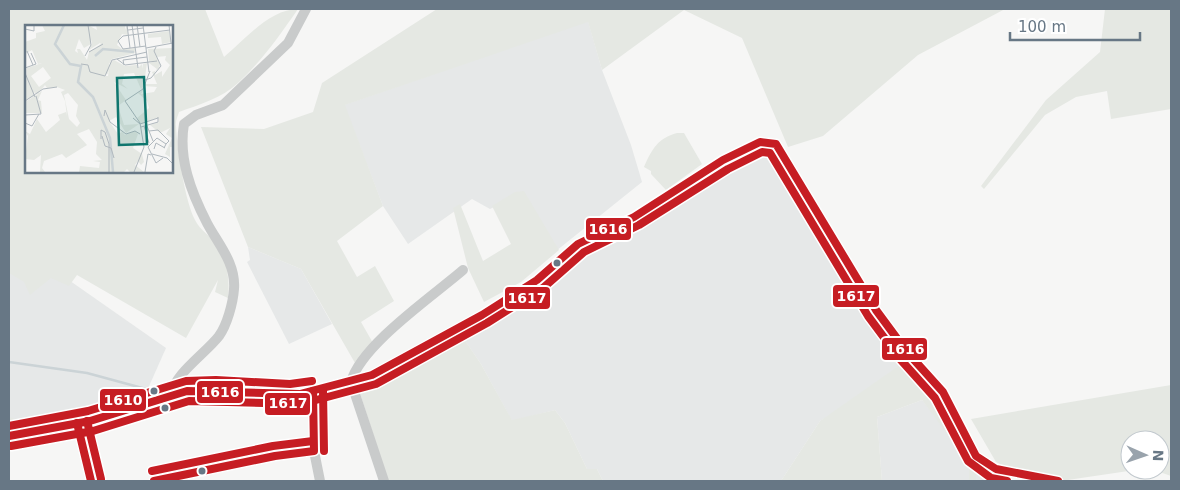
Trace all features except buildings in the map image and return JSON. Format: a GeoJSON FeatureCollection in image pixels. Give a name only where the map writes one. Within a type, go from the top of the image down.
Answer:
{"type":"FeatureCollection","features":[{"type":"Feature","properties":{"kind":"street"},"geometry":{"type":"LineString","coordinates":[[172,394],[176,380],[200,358],[220,334],[234,289],[233,271],[227,256],[207,224],[188,180],[181,142],[184,124],[196,115],[223,105],[288,43],[306,9]]}},
{"type":"Feature","properties":{"kind":"street"},"geometry":{"type":"LineString","coordinates":[[9,436],[116,414],[172,394],[198,390],[281,394],[313,392],[372,375],[482,315],[537,280],[578,244],[634,217],[722,160],[760,142],[767,141],[776,144],[876,310],[907,352],[943,392],[976,456],[996,469],[1058,481]]}},
{"type":"Feature","properties":{"kind":"street"},"geometry":{"type":"LineString","coordinates":[[384,481],[351,382],[354,372],[376,344],[463,270]]}},
{"type":"Feature","properties":{"kind":"street"},"geometry":{"type":"LineString","coordinates":[[313,392],[314,451],[320,481]]}},
{"type":"Feature","properties":{"kind":"street"},"geometry":{"type":"LineString","coordinates":[[77,423],[91,481]]}},
{"type":"Feature","properties":{"kind":"street"},"geometry":{"type":"LineString","coordinates":[[154,481],[275,456],[314,451]]}},
{"type":"Feature","properties":{"kind":"shaded area"},"geometry":{"type":"Polygon","coordinates":[[[9,9],[205,9],[224,57],[249,34],[277,14],[298,9],[262,57],[238,83],[217,97],[179,112],[176,122],[182,175],[188,201],[197,224],[215,242],[226,264],[229,285],[228,298],[215,292],[218,280],[186,338],[77,275],[69,286],[51,278],[30,295],[24,282],[9,273],[9,9]]]}},
{"type":"Feature","properties":{"kind":"shaded area"},"geometry":{"type":"Polygon","coordinates":[[[437,9],[1005,9],[918,55],[823,136],[788,147],[742,38],[684,10],[602,70],[588,22],[345,105],[383,206],[337,241],[357,277],[375,266],[394,301],[361,322],[373,343],[355,363],[301,269],[248,247],[201,127],[264,129],[313,112],[322,83],[437,9]]]}},
{"type":"Feature","properties":{"kind":"shaded area"},"geometry":{"type":"Polygon","coordinates":[[[1105,9],[1171,9],[1171,109],[1111,119],[1107,91],[1076,97],[1045,115],[984,189],[981,186],[1046,100],[1100,52],[1105,9]]]}},
{"type":"Feature","properties":{"kind":"shaded area"},"geometry":{"type":"Polygon","coordinates":[[[588,21],[602,70],[631,145],[642,182],[556,251],[522,193],[490,209],[472,199],[408,244],[383,206],[344,105],[588,21]]]}},
{"type":"Feature","properties":{"kind":"shaded area"},"geometry":{"type":"Polygon","coordinates":[[[684,133],[702,164],[666,190],[651,174],[651,171],[644,167],[656,145],[670,135],[684,133]]]}},
{"type":"Feature","properties":{"kind":"shaded area"},"geometry":{"type":"Polygon","coordinates":[[[762,147],[768,149],[903,373],[820,421],[781,481],[603,481],[597,469],[587,469],[565,423],[555,410],[512,421],[481,364],[459,332],[556,278],[571,259],[606,236],[684,198],[762,147]]]}},
{"type":"Feature","properties":{"kind":"shaded area"},"geometry":{"type":"Polygon","coordinates":[[[524,191],[559,250],[521,282],[484,302],[468,268],[453,208],[460,204],[483,261],[511,244],[492,206],[515,192],[524,191]]]}},
{"type":"Feature","properties":{"kind":"shaded area"},"geometry":{"type":"Polygon","coordinates":[[[248,247],[301,269],[332,324],[289,344],[247,262],[250,260],[248,247]]]}},
{"type":"Feature","properties":{"kind":"shaded area"},"geometry":{"type":"Polygon","coordinates":[[[9,256],[53,269],[166,348],[142,402],[103,412],[9,428],[9,256]]]}},
{"type":"Feature","properties":{"kind":"shaded area"},"geometry":{"type":"Polygon","coordinates":[[[462,336],[481,364],[512,420],[555,410],[565,423],[587,469],[597,469],[603,481],[388,481],[359,390],[426,357],[462,336]]]}},
{"type":"Feature","properties":{"kind":"shaded area"},"geometry":{"type":"Polygon","coordinates":[[[900,365],[923,379],[946,407],[976,466],[976,481],[969,481],[969,463],[922,400],[877,417],[882,481],[781,481],[820,421],[900,365]]]}},
{"type":"Feature","properties":{"kind":"shaded area"},"geometry":{"type":"Polygon","coordinates":[[[1171,385],[1171,476],[1170,430],[1120,430],[1120,472],[1061,481],[1004,466],[996,462],[971,419],[1171,385]]]}},
{"type":"Feature","properties":{"kind":"shaded area"},"geometry":{"type":"Polygon","coordinates":[[[922,400],[969,459],[994,478],[1003,481],[882,481],[877,417],[922,400]]]}},
{"type":"Feature","properties":{"kind":"shaded area"},"geometry":{"type":"Polygon","coordinates":[[[9,417],[22,421],[27,426],[9,429],[9,417]]]}},
{"type":"Feature","properties":{"kind":"waterway"},"geometry":{"type":"LineString","coordinates":[[9,362],[87,373],[146,389]]}},
{"type":"Feature","properties":{"kind":"transit line","name":"1616"},"geometry":{"type":"LineString","coordinates":[[9,436],[90,421],[187,391],[300,394],[372,375],[482,315],[537,280],[578,244],[634,217],[723,160],[760,142],[776,144],[876,310],[907,352],[943,392],[976,456],[996,469],[1058,481]]}},
{"type":"Feature","properties":{"kind":"transit line","name":"1617"},"geometry":{"type":"LineString","coordinates":[[11,446],[93,431],[189,401],[301,404],[376,384],[487,323],[543,288],[584,252],[639,225],[728,169],[762,152],[770,153],[868,316],[900,359],[935,398],[968,461],[991,478],[1007,481]]}},
{"type":"Feature","properties":{"kind":"transit line","name":"1610"},"geometry":{"type":"LineString","coordinates":[[9,426],[88,411],[186,381],[216,380],[290,384],[312,381]]}},
{"type":"Feature","properties":{"kind":"transit line","name":"1616"},"geometry":{"type":"LineString","coordinates":[[154,481],[275,456],[314,451],[313,391]]}},
{"type":"Feature","properties":{"kind":"transit line","name":"1610"},"geometry":{"type":"LineString","coordinates":[[323,391],[324,451]]}},
{"type":"Feature","properties":{"kind":"transit line","name":"1610"},"geometry":{"type":"LineString","coordinates":[[87,421],[101,479]]}},
{"type":"Feature","properties":{"kind":"transit line","name":"1616"},"geometry":{"type":"LineString","coordinates":[[77,423],[91,481]]}},
{"type":"Feature","properties":{"kind":"transit line","name":"1610"},"geometry":{"type":"LineString","coordinates":[[152,471],[273,446],[313,441]]}}]}
